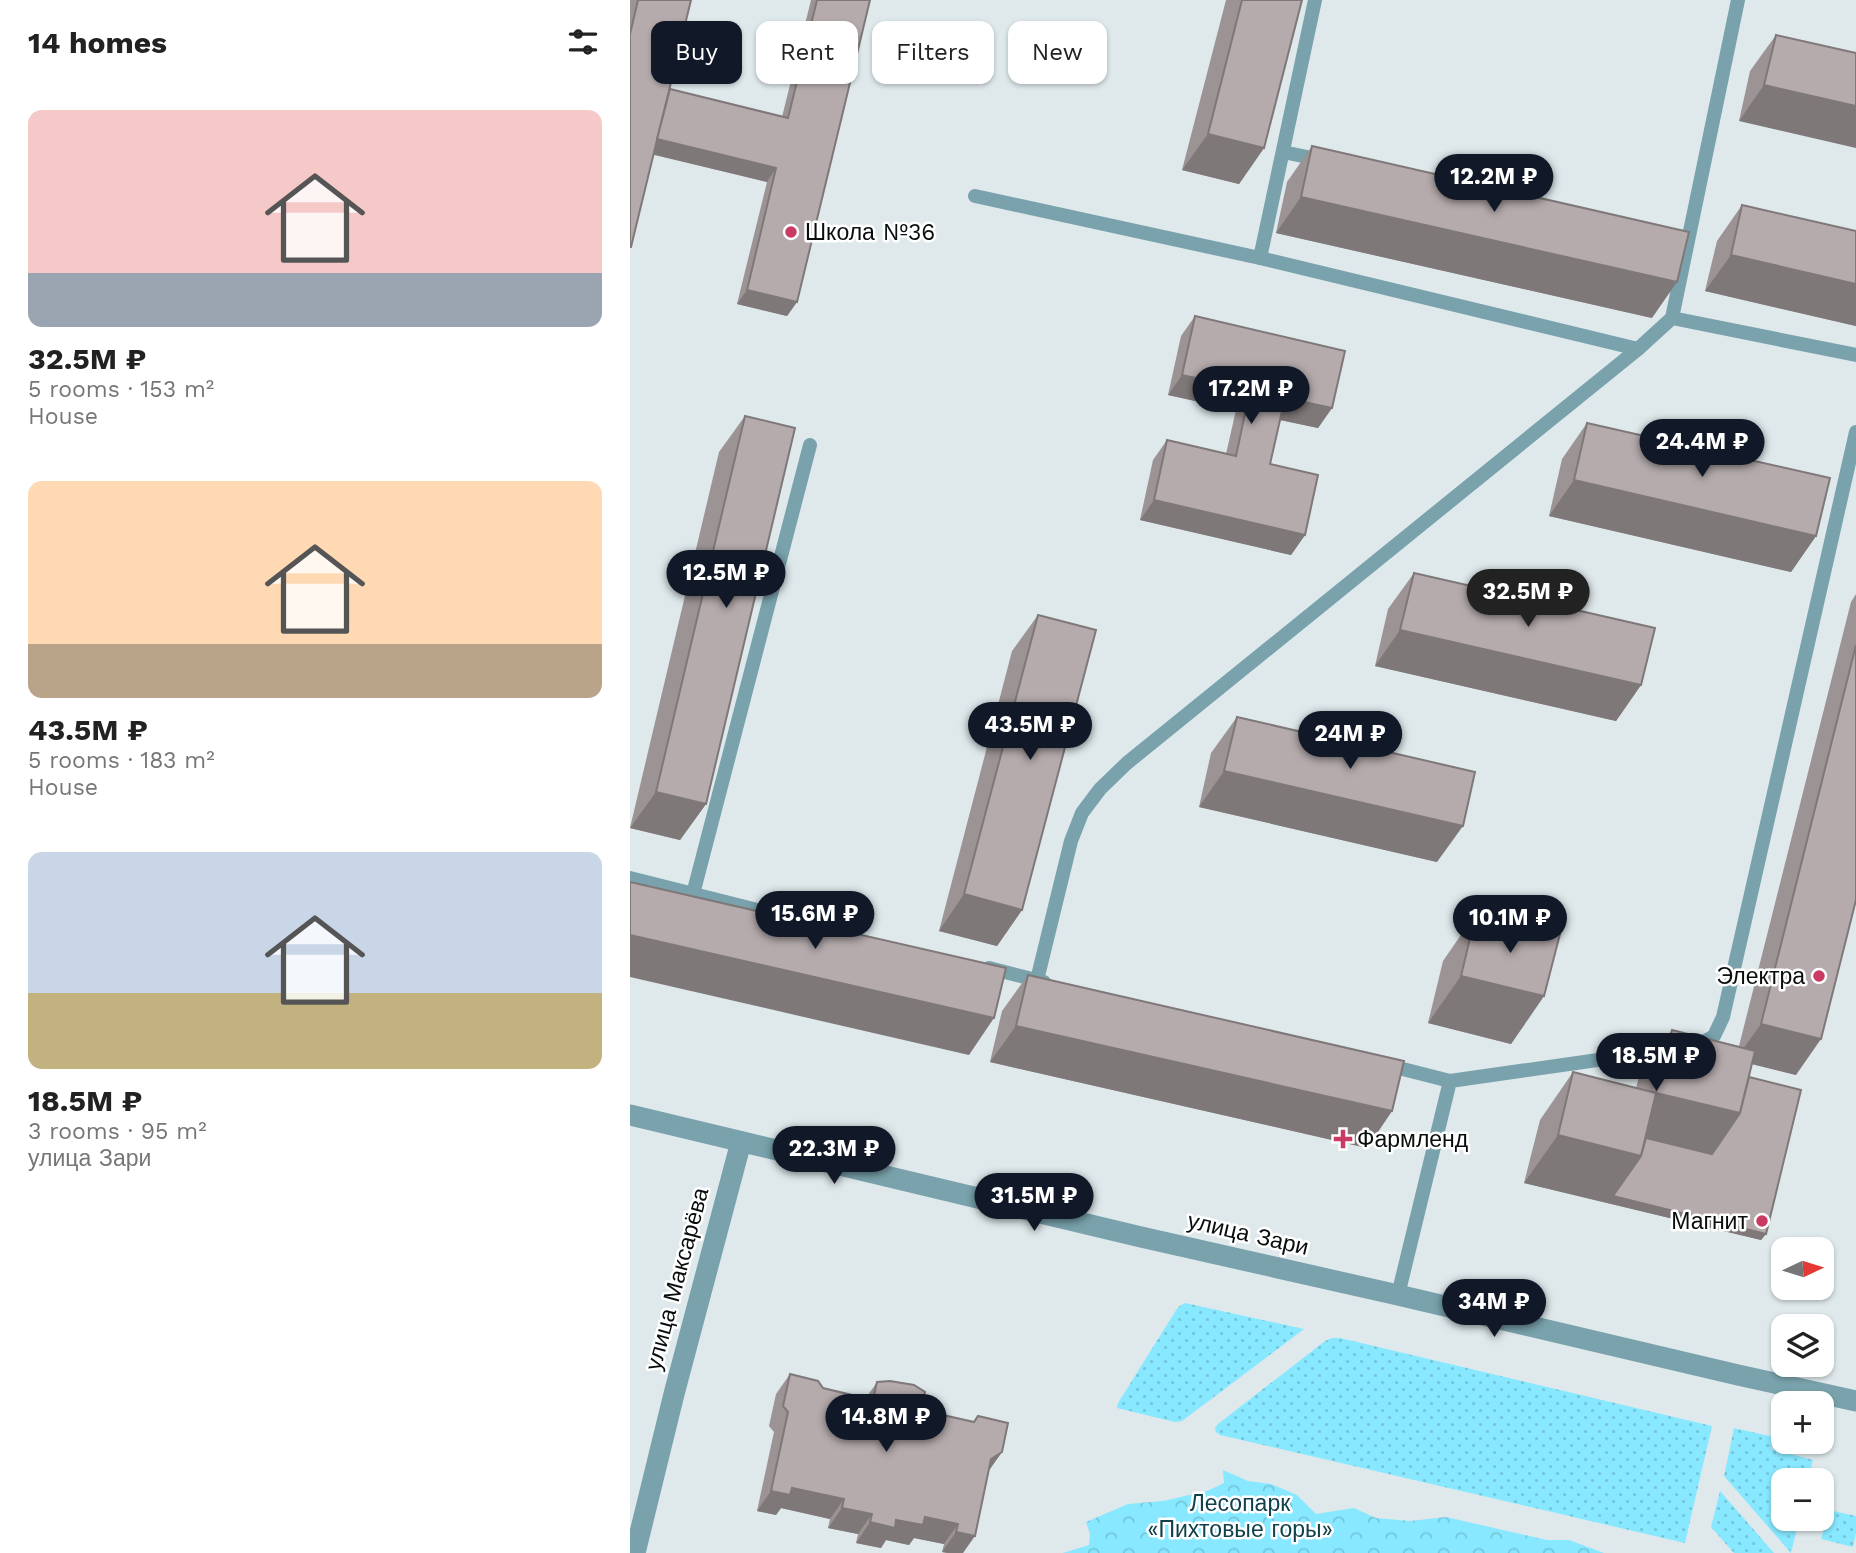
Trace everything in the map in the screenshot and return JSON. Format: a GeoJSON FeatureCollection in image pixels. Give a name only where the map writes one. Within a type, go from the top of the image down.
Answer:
{"type":"FeatureCollection","features":[{"type":"Feature","properties":{"kind":"street","name":"улица Зари"},"geometry":{"type":"LineString","coordinates":[[630,1115],[1155,1240],[1856,1401]]}},
{"type":"Feature","properties":{"kind":"street","name":"улица Максарёва"},"geometry":{"type":"LineString","coordinates":[[635,1553],[741,1142]]}},
{"type":"Feature","properties":{"kind":"lane"},"geometry":{"type":"LineString","coordinates":[[1260,258],[1315,0]]}},
{"type":"Feature","properties":{"kind":"lane"},"geometry":{"type":"LineString","coordinates":[[1037,980],[1071,841],[1082,813],[1100,789],[1127,763],[1638,349],[1672,318],[1681,236],[1738,0]]}},
{"type":"Feature","properties":{"kind":"lane"},"geometry":{"type":"LineString","coordinates":[[1283,152],[1337,163]]}},
{"type":"Feature","properties":{"kind":"lane"},"geometry":{"type":"LineString","coordinates":[[975,196],[1260,258],[1638,349]]}},
{"type":"Feature","properties":{"kind":"lane"},"geometry":{"type":"LineString","coordinates":[[1672,318],[1856,355]]}},
{"type":"Feature","properties":{"kind":"lane"},"geometry":{"type":"LineString","coordinates":[[1370,1061],[1450,1081],[1696,1046],[1714,1036],[1723,1017],[1856,432]]}},
{"type":"Feature","properties":{"kind":"lane"},"geometry":{"type":"LineString","coordinates":[[693,894],[810,445]]}},
{"type":"Feature","properties":{"kind":"lane"},"geometry":{"type":"LineString","coordinates":[[630,878],[852,933]]}},
{"type":"Feature","properties":{"kind":"lane"},"geometry":{"type":"LineString","coordinates":[[971,963],[1063,986]]}},
{"type":"Feature","properties":{"kind":"lane"},"geometry":{"type":"LineString","coordinates":[[1398,1295],[1450,1081]]}},
{"type":"Feature","properties":{"kind":"green space"},"geometry":{"type":"Polygon","coordinates":[[[1185,1303],[1304,1329],[1182,1421],[1175,1422],[1117,1408],[1178,1307],[1185,1303]]]}},
{"type":"Feature","properties":{"kind":"green space"},"geometry":{"type":"Polygon","coordinates":[[[1332,1338],[1712,1426],[1685,1543],[1216,1432],[1218,1424],[1332,1338]]]}},
{"type":"Feature","properties":{"kind":"green space"},"geometry":{"type":"Polygon","coordinates":[[[1734,1428],[1771,1436],[1771,1454],[1790,1454],[1813,1460],[1811,1468],[1771,1468],[1771,1530],[1724,1476],[1734,1428]]]}},
{"type":"Feature","properties":{"kind":"green space","name":"Лесопарк «Пихтовые горы»"},"geometry":{"type":"Polygon","coordinates":[[[1223,1470],[1248,1481],[1271,1484],[1297,1495],[1316,1514],[1354,1508],[1376,1518],[1410,1521],[1446,1517],[1547,1540],[1569,1540],[1604,1553],[1063,1553],[1089,1545],[1090,1534],[1086,1522],[1128,1504],[1163,1501],[1207,1491],[1224,1483],[1223,1470]]]}},
{"type":"Feature","properties":{"kind":"green space"},"geometry":{"type":"Polygon","coordinates":[[[1720,1491],[1774,1553],[1734,1553],[1711,1527],[1720,1491]]]}},
{"type":"Feature","properties":{"kind":"green space"},"geometry":{"type":"Polygon","coordinates":[[[1834,1511],[1856,1516],[1853,1547],[1821,1539],[1823,1531],[1834,1531],[1834,1511]]]}},
{"type":"Feature","properties":{"kind":"green space"},"geometry":{"type":"Polygon","coordinates":[[[1772,1531],[1796,1531],[1791,1553],[1772,1531]]]}},
{"type":"Feature","properties":{"kind":"building"},"geometry":{"type":"Polygon","coordinates":[[[638,0],[691,0],[686,21],[651,21],[651,84],[671,84],[631,247],[630,247],[630,34],[638,0]]]}},
{"type":"Feature","properties":{"kind":"building"},"geometry":{"type":"Polygon","coordinates":[[[817,0],[870,0],[858,50],[858,21],[812,21],[817,0]]]}},
{"type":"Feature","properties":{"kind":"building"},"geometry":{"type":"Polygon","coordinates":[[[1242,0],[1302,0],[1264,148],[1208,134],[1242,0]]]}},
{"type":"Feature","properties":{"kind":"building"},"geometry":{"type":"Polygon","coordinates":[[[1776,35],[1856,53],[1856,106],[1764,85],[1776,35]]]}},
{"type":"Feature","properties":{"kind":"building"},"geometry":{"type":"Polygon","coordinates":[[[796,84],[850,84],[797,302],[747,290],[776,168],[657,139],[670,89],[788,118],[796,84]]]}},
{"type":"Feature","properties":{"kind":"building"},"geometry":{"type":"Polygon","coordinates":[[[1312,146],[1689,232],[1677,282],[1301,197],[1312,146]]]}},
{"type":"Feature","properties":{"kind":"building"},"geometry":{"type":"Polygon","coordinates":[[[1742,205],[1856,231],[1856,284],[1731,255],[1742,205]]]}},
{"type":"Feature","properties":{"kind":"building"},"geometry":{"type":"Polygon","coordinates":[[[1195,316],[1345,351],[1332,408],[1285,398],[1270,464],[1318,475],[1305,535],[1154,500],[1167,440],[1236,456],[1250,390],[1182,375],[1195,316]]]}},
{"type":"Feature","properties":{"kind":"building"},"geometry":{"type":"Polygon","coordinates":[[[745,416],[795,428],[706,804],[656,792],[745,416]]]}},
{"type":"Feature","properties":{"kind":"building"},"geometry":{"type":"Polygon","coordinates":[[[1587,423],[1830,478],[1816,536],[1574,480],[1587,423]]]}},
{"type":"Feature","properties":{"kind":"building"},"geometry":{"type":"Polygon","coordinates":[[[1414,573],[1655,628],[1641,685],[1400,630],[1414,573]]]}},
{"type":"Feature","properties":{"kind":"building"},"geometry":{"type":"Polygon","coordinates":[[[1038,615],[1096,630],[1022,910],[964,894],[1038,615]]]}},
{"type":"Feature","properties":{"kind":"building"},"geometry":{"type":"Polygon","coordinates":[[[1856,645],[1856,900],[1821,1039],[1761,1024],[1856,645]]]}},
{"type":"Feature","properties":{"kind":"building"},"geometry":{"type":"Polygon","coordinates":[[[1237,717],[1475,772],[1463,826],[1224,771],[1237,717]]]}},
{"type":"Feature","properties":{"kind":"building"},"geometry":{"type":"Polygon","coordinates":[[[630,882],[1006,968],[994,1018],[630,935],[630,882]]]}},
{"type":"Feature","properties":{"kind":"building"},"geometry":{"type":"Polygon","coordinates":[[[1476,913],[1560,934],[1544,996],[1461,976],[1476,913]]]}},
{"type":"Feature","properties":{"kind":"building"},"geometry":{"type":"Polygon","coordinates":[[[1028,975],[1404,1061],[1392,1111],[1016,1026],[1028,975]]]}},
{"type":"Feature","properties":{"kind":"building"},"geometry":{"type":"Polygon","coordinates":[[[1672,1030],[1755,1051],[1740,1113],[1656,1093],[1672,1030]]]}},
{"type":"Feature","properties":{"kind":"building"},"geometry":{"type":"Polygon","coordinates":[[[1573,1072],[1656,1093],[1641,1156],[1558,1135],[1573,1072]]]}},
{"type":"Feature","properties":{"kind":"building"},"geometry":{"type":"Polygon","coordinates":[[[1749,1077],[1801,1090],[1766,1234],[1613,1196],[1641,1156],[1646,1138],[1712,1154],[1740,1113],[1749,1077]]]}},
{"type":"Feature","properties":{"kind":"building"},"geometry":{"type":"Polygon","coordinates":[[[790,1374],[818,1381],[823,1388],[873,1400],[877,1382],[914,1385],[925,1392],[921,1410],[974,1422],[978,1416],[1008,1423],[1002,1452],[991,1459],[975,1536],[956,1532],[958,1524],[925,1517],[923,1525],[896,1520],[895,1528],[870,1522],[872,1514],[842,1508],[844,1499],[792,1488],[790,1495],[771,1491],[788,1412],[783,1406],[790,1374]]]}},
{"type":"Feature","properties":{"kind":"place","name":"Школа №36"},"geometry":{"type":"Point","coordinates":[791,232]}},
{"type":"Feature","properties":{"kind":"place","name":"Электра"},"geometry":{"type":"Point","coordinates":[1819,976]}},
{"type":"Feature","properties":{"kind":"place","name":"Фармленд"},"geometry":{"type":"Point","coordinates":[1343,1139]}},
{"type":"Feature","properties":{"kind":"place","name":"Магнит"},"geometry":{"type":"Point","coordinates":[1762,1221]}}]}
